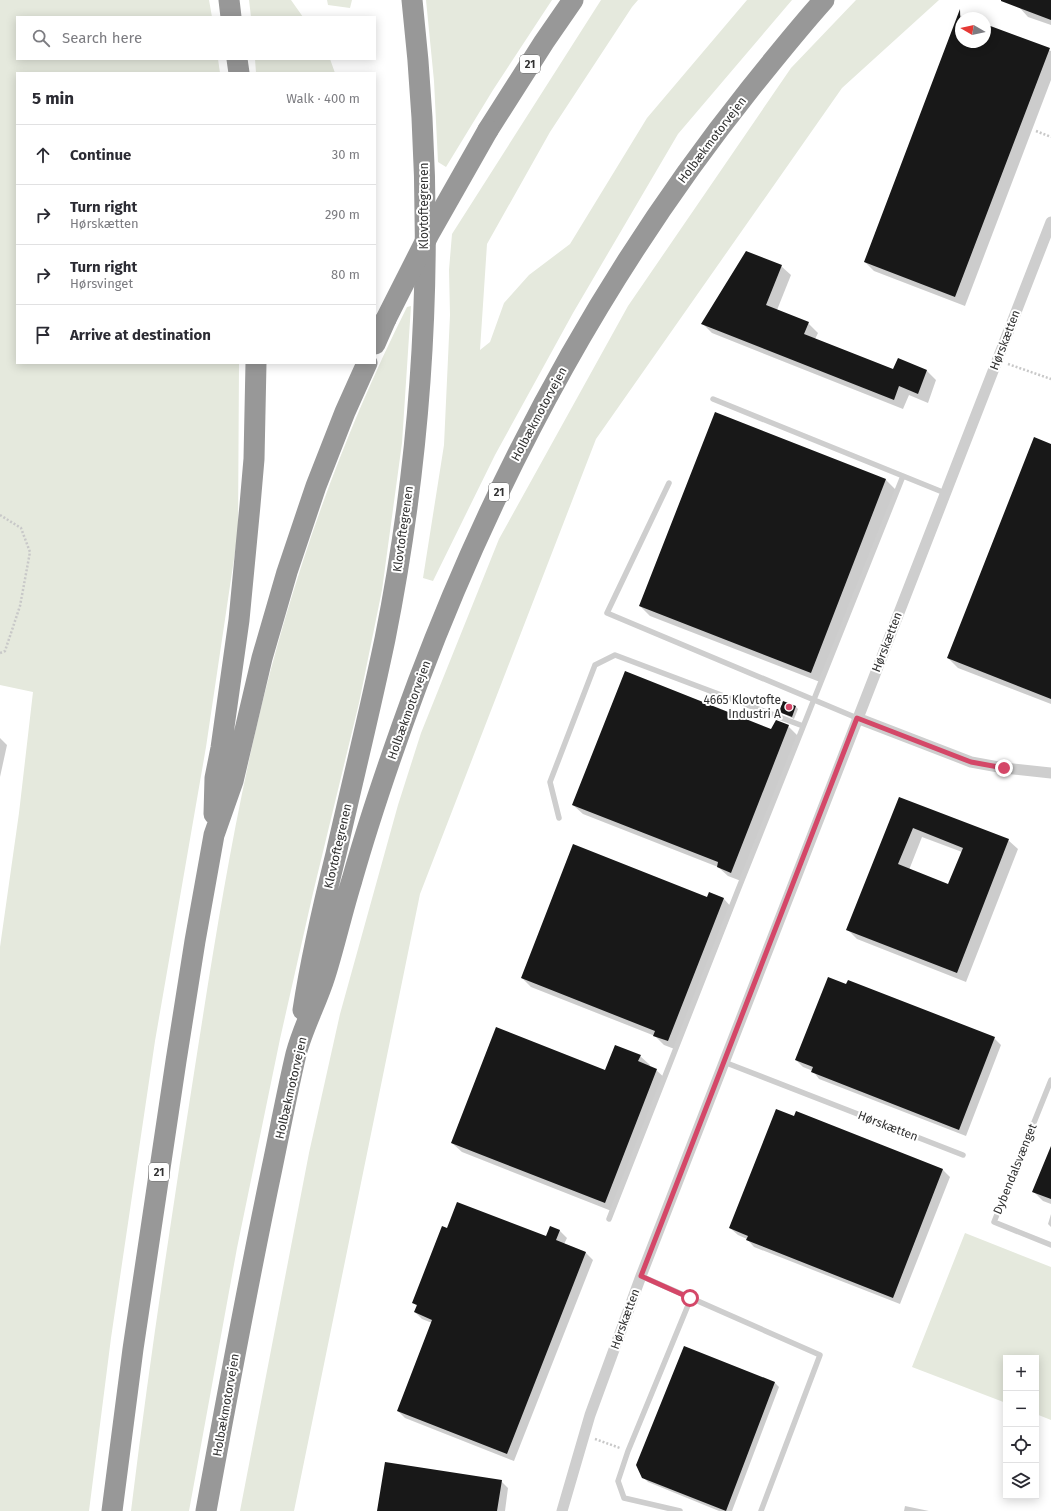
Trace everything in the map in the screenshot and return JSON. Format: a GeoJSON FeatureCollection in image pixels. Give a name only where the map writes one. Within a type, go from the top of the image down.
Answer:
{"type":"FeatureCollection","features":[{"type":"Feature","properties":{"kind":"highway"},"geometry":{"type":"LineString","coordinates":[[228,0],[231,16]]}},
{"type":"Feature","properties":{"kind":"highway","name":"Klovtoftegrenen"},"geometry":{"type":"LineString","coordinates":[[298,1048],[308,977],[385,637],[397,572],[414,439],[421,362],[424,291],[425,184],[422,104],[412,0]]}},
{"type":"Feature","properties":{"kind":"highway","name":"21"},"geometry":{"type":"LineString","coordinates":[[376,342],[429,234],[488,130],[544,42],[573,0]]}},
{"type":"Feature","properties":{"kind":"highway","name":"Holbækmotorvejen"},"geometry":{"type":"LineString","coordinates":[[206,1511],[258,1236],[298,1048],[324,979],[359,856],[418,681],[456,590],[517,456],[575,346],[640,240],[712,138],[796,32],[824,0]]}},
{"type":"Feature","properties":{"kind":"highway"},"geometry":{"type":"LineString","coordinates":[[237,60],[239,72]]}},
{"type":"Feature","properties":{"kind":"highway"},"geometry":{"type":"LineString","coordinates":[[214,835],[215,778],[222,741],[239,620],[250,506],[254,459],[256,364]]}},
{"type":"Feature","properties":{"kind":"highway","name":"21"},"geometry":{"type":"LineString","coordinates":[[112,1511],[133,1349],[176,1061],[214,835],[233,781],[262,658],[287,572],[319,478],[345,412],[367,364]]}},
{"type":"Feature","properties":{"kind":"street","name":"Hørskætten"},"geometry":{"type":"LineString","coordinates":[[562,1511],[590,1414],[641,1276],[1051,222]]}},
{"type":"Feature","properties":{"kind":"street"},"geometry":{"type":"LineString","coordinates":[[857,718],[971,762],[1004,768],[1051,773]]}},
{"type":"Feature","properties":{"kind":"lane"},"geometry":{"type":"LineString","coordinates":[[713,399],[945,493]]}},
{"type":"Feature","properties":{"kind":"lane"},"geometry":{"type":"LineString","coordinates":[[609,1219],[903,476]]}},
{"type":"Feature","properties":{"kind":"lane"},"geometry":{"type":"LineString","coordinates":[[668,483],[607,613],[857,718]]}},
{"type":"Feature","properties":{"kind":"lane"},"geometry":{"type":"LineString","coordinates":[[559,818],[550,782],[594,665],[615,655],[803,726]]}},
{"type":"Feature","properties":{"kind":"lane","name":"Hørskætten"},"geometry":{"type":"LineString","coordinates":[[724,1062],[963,1155]]}},
{"type":"Feature","properties":{"kind":"lane","name":"Dybendalsvænget"},"geometry":{"type":"LineString","coordinates":[[1051,1080],[994,1222],[1051,1245]]}},
{"type":"Feature","properties":{"kind":"lane"},"geometry":{"type":"LineString","coordinates":[[641,1276],[820,1355],[761,1511]]}},
{"type":"Feature","properties":{"kind":"lane"},"geometry":{"type":"LineString","coordinates":[[680,1511],[624,1498],[618,1481],[628,1450],[690,1298]]}},
{"type":"Feature","properties":{"kind":"path"},"geometry":{"type":"LineString","coordinates":[[1036,131],[1051,137]]}},
{"type":"Feature","properties":{"kind":"path"},"geometry":{"type":"LineString","coordinates":[[997,361],[1051,379]]}},
{"type":"Feature","properties":{"kind":"path"},"geometry":{"type":"LineString","coordinates":[[0,515],[21,528],[30,552],[20,606],[5,651],[0,653]]}},
{"type":"Feature","properties":{"kind":"path"},"geometry":{"type":"LineString","coordinates":[[584,1436],[628,1450]]}},
{"type":"Feature","properties":{"kind":"shaded area"},"geometry":{"type":"Polygon","coordinates":[[[0,0],[209,0],[212,16],[16,16],[16,60],[218,60],[220,72],[16,72],[16,364],[239,364],[238,532],[206,747],[155,1041],[111,1338],[89,1511],[0,1511],[0,947],[19,813],[33,692],[0,685],[0,0]]]}},
{"type":"Feature","properties":{"kind":"shaded area"},"geometry":{"type":"Polygon","coordinates":[[[249,0],[291,0],[302,16],[251,16],[249,0]]]}},
{"type":"Feature","properties":{"kind":"shaded area"},"geometry":{"type":"Polygon","coordinates":[[[327,0],[352,0],[350,8],[328,5],[327,0]]]}},
{"type":"Feature","properties":{"kind":"shaded area"},"geometry":{"type":"Polygon","coordinates":[[[426,0],[552,0],[493,90],[446,167],[438,162],[434,81],[426,0]]]}},
{"type":"Feature","properties":{"kind":"shaded area"},"geometry":{"type":"Polygon","coordinates":[[[601,0],[638,0],[550,132],[487,244],[480,350],[490,342],[504,303],[529,275],[570,244],[647,118],[747,0],[792,0],[678,134],[573,313],[495,455],[433,581],[423,578],[444,445],[450,315],[449,270],[452,234],[601,0]]]}},
{"type":"Feature","properties":{"kind":"shaded area"},"geometry":{"type":"Polygon","coordinates":[[[856,0],[939,0],[842,88],[596,439],[420,894],[294,1511],[240,1511],[309,1153],[340,1014],[398,805],[421,733],[499,539],[628,306],[791,68],[856,0]]]}},
{"type":"Feature","properties":{"kind":"shaded area"},"geometry":{"type":"Polygon","coordinates":[[[255,60],[330,60],[335,72],[256,72],[255,60]]]}},
{"type":"Feature","properties":{"kind":"shaded area"},"geometry":{"type":"Polygon","coordinates":[[[411,306],[402,443],[382,590],[359,703],[313,893],[280,1039],[237,1248],[189,1511],[131,1511],[145,1401],[177,1182],[208,987],[230,857],[256,729],[285,621],[319,514],[360,409],[383,357],[407,307],[411,306]]]}},
{"type":"Feature","properties":{"kind":"shaded area"},"geometry":{"type":"Polygon","coordinates":[[[965,1233],[1051,1267],[1051,1420],[1039,1415],[1039,1355],[1003,1355],[1003,1402],[912,1367],[965,1233]]]}},
{"type":"Feature","properties":{"kind":"building"},"geometry":{"type":"Polygon","coordinates":[[[1051,0],[1051,20],[1001,1],[1051,0]]]}},
{"type":"Feature","properties":{"kind":"building"},"geometry":{"type":"Polygon","coordinates":[[[955,22],[955,48],[991,48],[991,26],[1050,48],[955,297],[864,262],[955,22]]]}},
{"type":"Feature","properties":{"kind":"building"},"geometry":{"type":"Polygon","coordinates":[[[746,251],[782,265],[766,305],[809,322],[804,334],[893,369],[898,358],[927,370],[918,394],[899,386],[894,400],[701,324],[746,251]]]}},
{"type":"Feature","properties":{"kind":"building"},"geometry":{"type":"Polygon","coordinates":[[[715,412],[886,479],[811,673],[639,606],[715,412]]]}},
{"type":"Feature","properties":{"kind":"building"},"geometry":{"type":"Polygon","coordinates":[[[1034,437],[1051,444],[1051,699],[947,658],[1034,437]]]}},
{"type":"Feature","properties":{"kind":"building"},"geometry":{"type":"Polygon","coordinates":[[[625,671],[771,729],[776,720],[789,725],[731,873],[717,867],[718,862],[572,805],[625,671]]]}},
{"type":"Feature","properties":{"kind":"building","name":"4665 Klovtofte Industri A"},"geometry":{"type":"Polygon","coordinates":[[[783,701],[796,706],[792,717],[779,712],[783,701]]]}},
{"type":"Feature","properties":{"kind":"building"},"geometry":{"type":"Polygon","coordinates":[[[899,797],[1009,839],[957,973],[846,930],[899,797]],[[913,828],[898,864],[948,884],[963,848],[913,828]]]}},
{"type":"Feature","properties":{"kind":"building"},"geometry":{"type":"Polygon","coordinates":[[[573,844],[707,897],[709,892],[724,898],[668,1041],[653,1036],[655,1031],[521,978],[573,844]]]}},
{"type":"Feature","properties":{"kind":"building"},"geometry":{"type":"Polygon","coordinates":[[[828,977],[846,984],[848,980],[995,1037],[959,1130],[811,1072],[813,1067],[795,1060],[828,977]]]}},
{"type":"Feature","properties":{"kind":"building"},"geometry":{"type":"Polygon","coordinates":[[[496,1027],[605,1070],[615,1045],[641,1055],[638,1061],[657,1069],[605,1203],[451,1143],[496,1027]]]}},
{"type":"Feature","properties":{"kind":"building"},"geometry":{"type":"Polygon","coordinates":[[[776,1109],[794,1116],[796,1111],[943,1169],[893,1298],[746,1240],[748,1236],[729,1228],[776,1109]]]}},
{"type":"Feature","properties":{"kind":"building"},"geometry":{"type":"Polygon","coordinates":[[[1051,1146],[1051,1199],[1032,1192],[1051,1146]]]}},
{"type":"Feature","properties":{"kind":"building"},"geometry":{"type":"Polygon","coordinates":[[[457,1202],[546,1236],[550,1226],[560,1230],[556,1240],[586,1252],[507,1454],[397,1411],[432,1320],[414,1312],[417,1305],[412,1303],[442,1226],[447,1228],[457,1202]]]}},
{"type":"Feature","properties":{"kind":"building"},"geometry":{"type":"Polygon","coordinates":[[[684,1346],[775,1382],[726,1511],[642,1478],[636,1465],[684,1346]]]}},
{"type":"Feature","properties":{"kind":"building"},"geometry":{"type":"Polygon","coordinates":[[[385,1462],[502,1480],[497,1511],[377,1511],[385,1462]]]}},
{"type":"Feature","properties":{"kind":"place","name":"4665 Klovtofte Industri A"},"geometry":{"type":"Point","coordinates":[789,707]}},
{"type":"Feature","properties":{"kind":"route"},"geometry":{"type":"LineString","coordinates":[[690,1298],[641,1276],[857,718],[971,762],[1004,768]]}}]}
